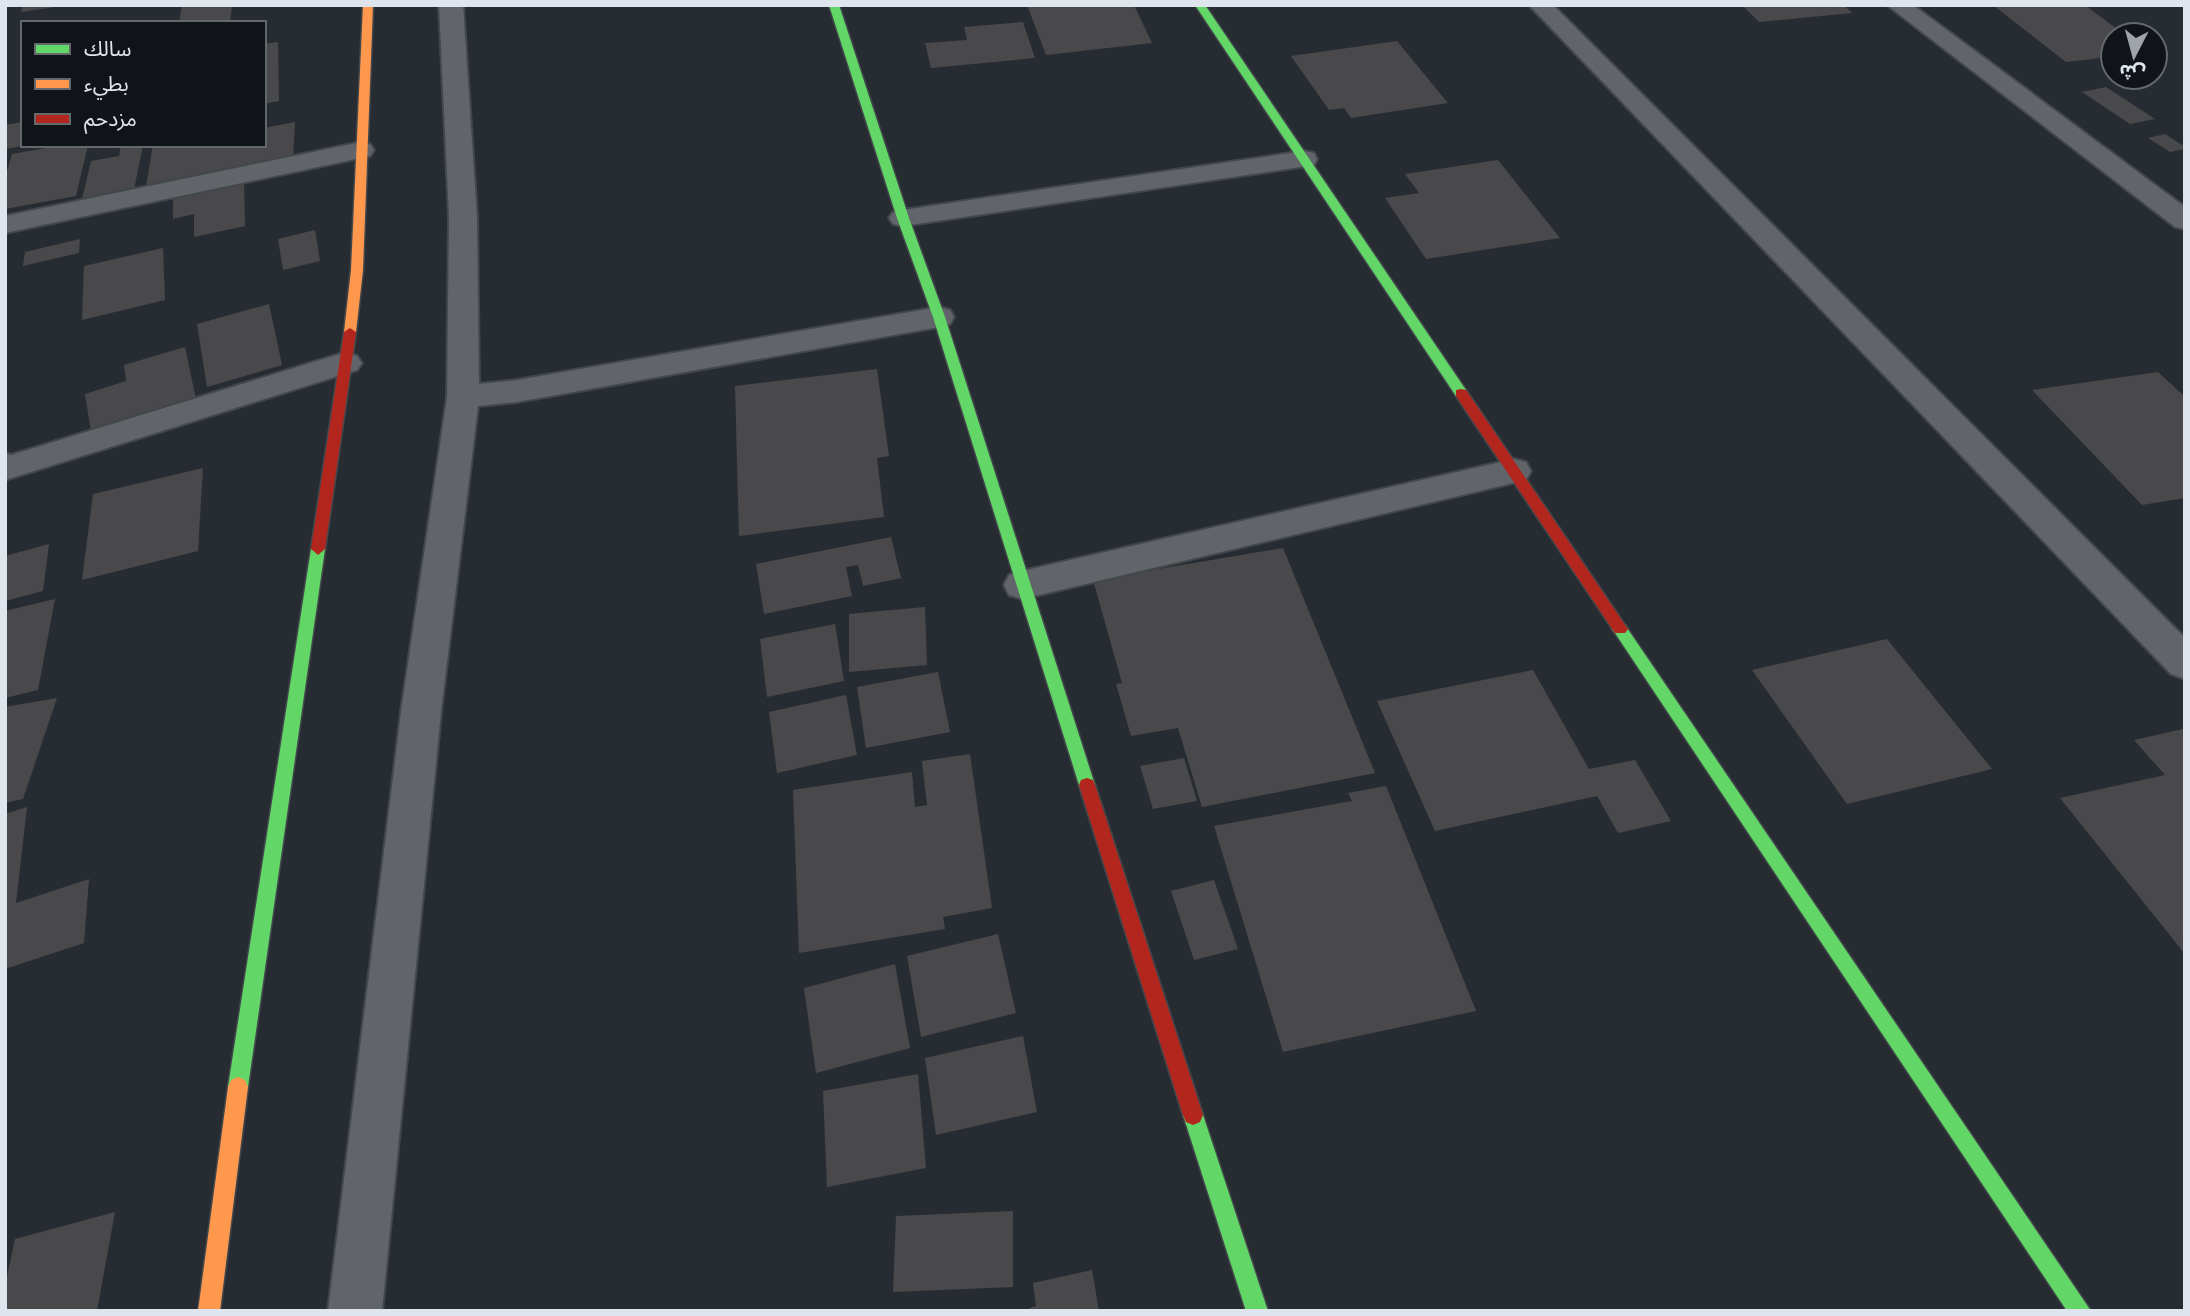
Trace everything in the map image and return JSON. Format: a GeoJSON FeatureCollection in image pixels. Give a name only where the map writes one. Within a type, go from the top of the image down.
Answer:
{"type":"FeatureCollection","features":[{"type":"Feature","properties":{"kind":"street"},"geometry":{"type":"LineString","coordinates":[[209,1311],[226,1170],[346,363],[356,270],[368,5]]}},
{"type":"Feature","properties":{"kind":"street"},"geometry":{"type":"LineString","coordinates":[[355,1311],[421,712],[463,397],[463,217],[451,5]]}},
{"type":"Feature","properties":{"kind":"street"},"geometry":{"type":"LineString","coordinates":[[834,5],[903,218],[939,317],[1022,585],[1257,1311]]}},
{"type":"Feature","properties":{"kind":"street"},"geometry":{"type":"LineString","coordinates":[[1200,5],[2080,1311]]}},
{"type":"Feature","properties":{"kind":"street"},"geometry":{"type":"LineString","coordinates":[[1540,5],[2185,663]]}},
{"type":"Feature","properties":{"kind":"street"},"geometry":{"type":"LineString","coordinates":[[1898,5],[2185,221]]}},
{"type":"Feature","properties":{"kind":"street"},"geometry":{"type":"LineString","coordinates":[[5,225],[361,150]]}},
{"type":"Feature","properties":{"kind":"street"},"geometry":{"type":"LineString","coordinates":[[903,218],[1304,159]]}},
{"type":"Feature","properties":{"kind":"street"},"geometry":{"type":"LineString","coordinates":[[463,397],[517,391],[939,317]]}},
{"type":"Feature","properties":{"kind":"street"},"geometry":{"type":"LineString","coordinates":[[5,465],[7,468],[346,363]]}},
{"type":"Feature","properties":{"kind":"street"},"geometry":{"type":"LineString","coordinates":[[1022,585],[1514,471]]}},
{"type":"Feature","properties":{"kind":"building"},"geometry":{"type":"Polygon","coordinates":[[[23,5],[55,5],[55,7],[21,12],[23,5]]]}},
{"type":"Feature","properties":{"kind":"building"},"geometry":{"type":"Polygon","coordinates":[[[182,5],[232,5],[230,21],[179,21],[182,5]]]}},
{"type":"Feature","properties":{"kind":"building"},"geometry":{"type":"Polygon","coordinates":[[[1027,5],[1134,5],[1152,43],[1046,55],[1027,5]]]}},
{"type":"Feature","properties":{"kind":"building"},"geometry":{"type":"Polygon","coordinates":[[[1742,5],[1844,5],[1852,13],[1759,22],[1742,5]]]}},
{"type":"Feature","properties":{"kind":"building"},"geometry":{"type":"Polygon","coordinates":[[[1993,5],[2085,5],[2106,21],[2099,21],[2099,58],[2066,62],[1993,5]]]}},
{"type":"Feature","properties":{"kind":"building"},"geometry":{"type":"Polygon","coordinates":[[[1023,22],[1035,58],[931,68],[925,43],[967,40],[964,27],[1023,22]]]}},
{"type":"Feature","properties":{"kind":"building"},"geometry":{"type":"Polygon","coordinates":[[[1397,41],[1448,103],[1351,118],[1344,108],[1329,110],[1291,56],[1397,41]]]}},
{"type":"Feature","properties":{"kind":"building"},"geometry":{"type":"Polygon","coordinates":[[[278,42],[279,101],[266,104],[266,44],[278,42]]]}},
{"type":"Feature","properties":{"kind":"building"},"geometry":{"type":"Polygon","coordinates":[[[2099,88],[2099,91],[2112,91],[2155,119],[2130,124],[2082,92],[2099,88]]]}},
{"type":"Feature","properties":{"kind":"building"},"geometry":{"type":"Polygon","coordinates":[[[21,122],[21,146],[5,149],[5,125],[21,122]]]}},
{"type":"Feature","properties":{"kind":"building"},"geometry":{"type":"Polygon","coordinates":[[[295,122],[293,159],[146,186],[153,147],[266,147],[266,128],[295,122]]]}},
{"type":"Feature","properties":{"kind":"building"},"geometry":{"type":"Polygon","coordinates":[[[2165,134],[2185,149],[2170,152],[2148,138],[2165,134]]]}},
{"type":"Feature","properties":{"kind":"building"},"geometry":{"type":"Polygon","coordinates":[[[52,147],[88,147],[76,196],[5,209],[5,178],[12,154],[52,147]]]}},
{"type":"Feature","properties":{"kind":"building"},"geometry":{"type":"Polygon","coordinates":[[[121,147],[143,147],[134,190],[82,199],[91,161],[119,156],[121,147]]]}},
{"type":"Feature","properties":{"kind":"building"},"geometry":{"type":"Polygon","coordinates":[[[1498,160],[1560,238],[1426,259],[1385,198],[1419,193],[1405,174],[1498,160]]]}},
{"type":"Feature","properties":{"kind":"building"},"geometry":{"type":"Polygon","coordinates":[[[244,180],[245,226],[194,237],[194,214],[173,219],[173,195],[244,180]]]}},
{"type":"Feature","properties":{"kind":"building"},"geometry":{"type":"Polygon","coordinates":[[[315,230],[320,261],[283,270],[278,239],[315,230]]]}},
{"type":"Feature","properties":{"kind":"building"},"geometry":{"type":"Polygon","coordinates":[[[80,239],[79,253],[23,266],[25,252],[80,239]]]}},
{"type":"Feature","properties":{"kind":"building"},"geometry":{"type":"Polygon","coordinates":[[[163,248],[165,300],[82,320],[84,266],[163,248]]]}},
{"type":"Feature","properties":{"kind":"building"},"geometry":{"type":"Polygon","coordinates":[[[269,304],[282,365],[207,387],[197,324],[269,304]]]}},
{"type":"Feature","properties":{"kind":"building"},"geometry":{"type":"Polygon","coordinates":[[[185,347],[196,399],[91,432],[85,394],[126,381],[124,365],[185,347]]]}},
{"type":"Feature","properties":{"kind":"building"},"geometry":{"type":"Polygon","coordinates":[[[877,369],[889,456],[877,458],[884,517],[739,536],[735,386],[877,369]]]}},
{"type":"Feature","properties":{"kind":"building"},"geometry":{"type":"Polygon","coordinates":[[[2158,372],[2185,397],[2185,498],[2142,505],[2032,390],[2158,372]]]}},
{"type":"Feature","properties":{"kind":"building"},"geometry":{"type":"Polygon","coordinates":[[[203,468],[198,551],[82,580],[93,494],[203,468]]]}},
{"type":"Feature","properties":{"kind":"building"},"geometry":{"type":"Polygon","coordinates":[[[891,537],[901,578],[863,586],[858,565],[846,567],[852,596],[764,614],[756,564],[891,537]]]}},
{"type":"Feature","properties":{"kind":"building"},"geometry":{"type":"Polygon","coordinates":[[[49,544],[43,591],[5,601],[5,556],[49,544]]]}},
{"type":"Feature","properties":{"kind":"building"},"geometry":{"type":"Polygon","coordinates":[[[1283,548],[1375,773],[1202,807],[1178,728],[1131,736],[1116,684],[1122,683],[1093,580],[1283,548]]]}},
{"type":"Feature","properties":{"kind":"building"},"geometry":{"type":"Polygon","coordinates":[[[55,599],[38,690],[5,698],[5,611],[55,599]]]}},
{"type":"Feature","properties":{"kind":"building"},"geometry":{"type":"Polygon","coordinates":[[[925,607],[927,665],[849,672],[849,614],[925,607]]]}},
{"type":"Feature","properties":{"kind":"building"},"geometry":{"type":"Polygon","coordinates":[[[835,624],[844,681],[767,697],[760,639],[835,624]]]}},
{"type":"Feature","properties":{"kind":"building"},"geometry":{"type":"Polygon","coordinates":[[[1887,639],[1992,769],[1847,804],[1752,670],[1887,639]]]}},
{"type":"Feature","properties":{"kind":"building"},"geometry":{"type":"Polygon","coordinates":[[[1533,670],[1589,769],[1635,760],[1671,821],[1618,833],[1597,796],[1435,831],[1377,701],[1533,670]]]}},
{"type":"Feature","properties":{"kind":"building"},"geometry":{"type":"Polygon","coordinates":[[[938,672],[950,732],[866,748],[857,687],[938,672]]]}},
{"type":"Feature","properties":{"kind":"building"},"geometry":{"type":"Polygon","coordinates":[[[846,695],[857,755],[777,773],[769,712],[846,695]]]}},
{"type":"Feature","properties":{"kind":"building"},"geometry":{"type":"Polygon","coordinates":[[[57,698],[23,799],[5,803],[5,707],[57,698]]]}},
{"type":"Feature","properties":{"kind":"building"},"geometry":{"type":"Polygon","coordinates":[[[2183,729],[2185,954],[2060,798],[2165,775],[2134,740],[2183,729]]]}},
{"type":"Feature","properties":{"kind":"building"},"geometry":{"type":"Polygon","coordinates":[[[970,754],[992,908],[943,917],[945,929],[799,953],[793,790],[912,772],[915,807],[927,805],[922,761],[970,754]]]}},
{"type":"Feature","properties":{"kind":"building"},"geometry":{"type":"Polygon","coordinates":[[[1184,758],[1197,801],[1153,809],[1140,766],[1184,758]]]}},
{"type":"Feature","properties":{"kind":"building"},"geometry":{"type":"Polygon","coordinates":[[[1386,786],[1476,1011],[1283,1052],[1214,826],[1352,801],[1348,793],[1386,786]]]}},
{"type":"Feature","properties":{"kind":"building"},"geometry":{"type":"Polygon","coordinates":[[[27,807],[16,903],[89,879],[84,943],[5,969],[5,814],[27,807]]]}},
{"type":"Feature","properties":{"kind":"building"},"geometry":{"type":"Polygon","coordinates":[[[1214,880],[1238,949],[1194,960],[1171,891],[1214,880]]]}},
{"type":"Feature","properties":{"kind":"building"},"geometry":{"type":"Polygon","coordinates":[[[998,934],[1016,1013],[921,1037],[907,956],[998,934]]]}},
{"type":"Feature","properties":{"kind":"building"},"geometry":{"type":"Polygon","coordinates":[[[895,964],[910,1048],[816,1073],[804,988],[895,964]]]}},
{"type":"Feature","properties":{"kind":"building"},"geometry":{"type":"Polygon","coordinates":[[[1023,1036],[1037,1112],[936,1135],[925,1058],[1023,1036]]]}},
{"type":"Feature","properties":{"kind":"building"},"geometry":{"type":"Polygon","coordinates":[[[918,1074],[926,1168],[827,1187],[823,1091],[918,1074]]]}},
{"type":"Feature","properties":{"kind":"building"},"geometry":{"type":"Polygon","coordinates":[[[1013,1211],[1013,1287],[893,1292],[896,1216],[1013,1211]]]}},
{"type":"Feature","properties":{"kind":"building"},"geometry":{"type":"Polygon","coordinates":[[[115,1212],[97,1311],[5,1311],[5,1286],[15,1239],[115,1212]]]}},
{"type":"Feature","properties":{"kind":"building"},"geometry":{"type":"Polygon","coordinates":[[[1092,1270],[1099,1311],[1022,1311],[1036,1306],[1033,1283],[1092,1270]]]}},
{"type":"Feature","properties":{"kind":"traffic: fast"},"geometry":{"type":"LineString","coordinates":[[834,5],[903,218],[939,317],[1087,785]]}},
{"type":"Feature","properties":{"kind":"traffic: fast"},"geometry":{"type":"LineString","coordinates":[[1200,5],[1461,393]]}},
{"type":"Feature","properties":{"kind":"traffic: fast"},"geometry":{"type":"LineString","coordinates":[[238,1087],[318,549]]}},
{"type":"Feature","properties":{"kind":"traffic: fast"},"geometry":{"type":"LineString","coordinates":[[1620,629],[2080,1311]]}},
{"type":"Feature","properties":{"kind":"traffic: fast"},"geometry":{"type":"LineString","coordinates":[[1193,1115],[1257,1311]]}},
{"type":"Feature","properties":{"kind":"traffic: slow"},"geometry":{"type":"LineString","coordinates":[[350,332],[357,270],[368,5]]}},
{"type":"Feature","properties":{"kind":"traffic: slow"},"geometry":{"type":"LineString","coordinates":[[209,1311],[238,1087]]}},
{"type":"Feature","properties":{"kind":"traffic: jam"},"geometry":{"type":"LineString","coordinates":[[318,549],[350,332]]}},
{"type":"Feature","properties":{"kind":"traffic: jam"},"geometry":{"type":"LineString","coordinates":[[1461,393],[1620,629]]}},
{"type":"Feature","properties":{"kind":"traffic: jam"},"geometry":{"type":"LineString","coordinates":[[1087,785],[1193,1115]]}}]}
